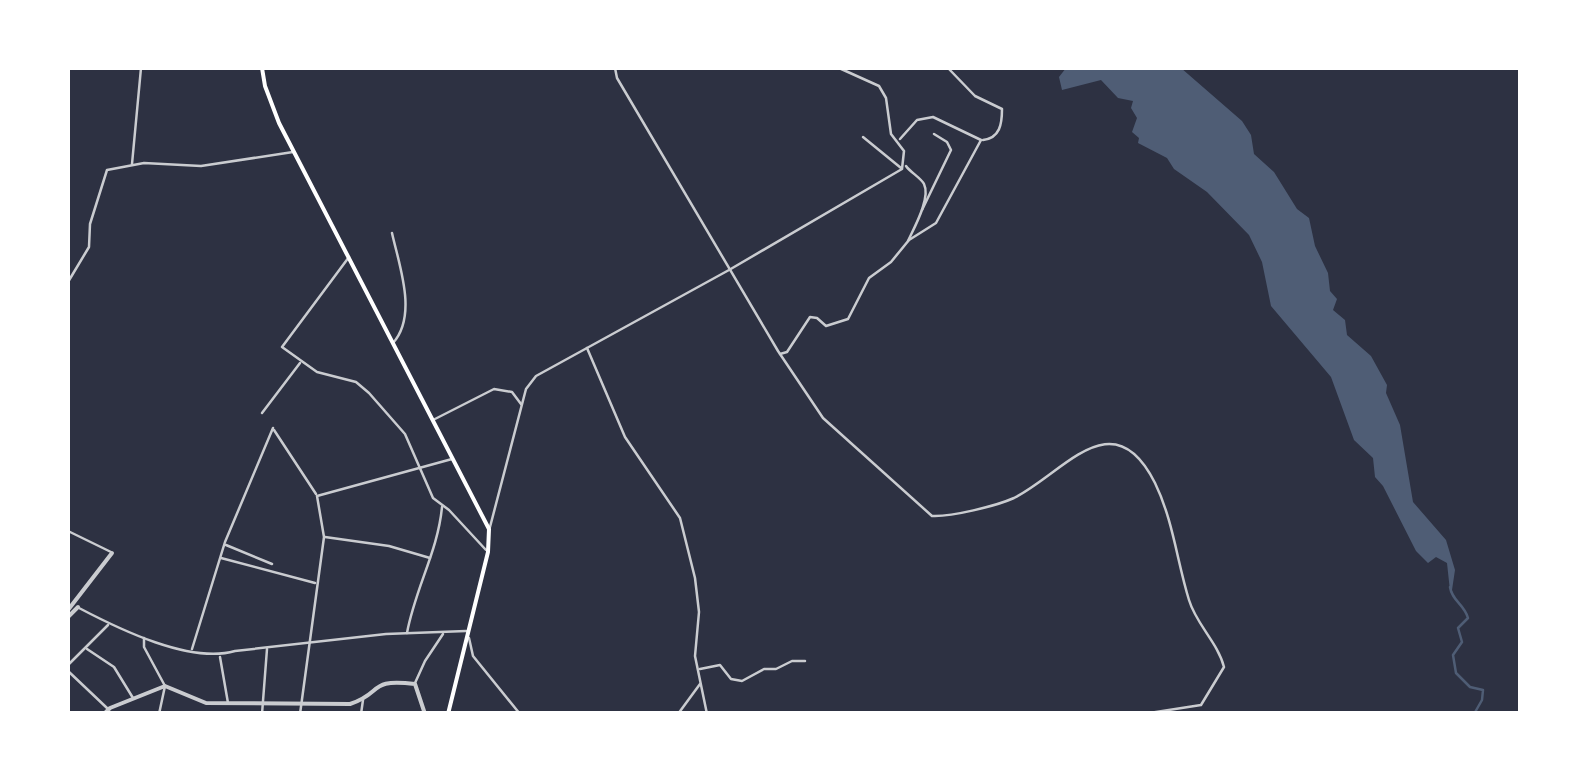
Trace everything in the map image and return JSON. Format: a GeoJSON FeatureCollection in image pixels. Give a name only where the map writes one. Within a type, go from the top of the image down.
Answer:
{"type":"FeatureCollection","features":[{"type":"Feature","properties":{"kind":"main road"},"geometry":{"type":"LineString","coordinates":[[262,68],[271,106],[490,529],[488,552],[448,714]]}},
{"type":"Feature","properties":{"kind":"street"},"geometry":{"type":"LineString","coordinates":[[132,164],[142,68]]}},
{"type":"Feature","properties":{"kind":"street"},"geometry":{"type":"LineString","coordinates":[[615,68],[658,150],[780,354],[823,418],[932,516],[1008,500],[1091,445],[1107,444],[1134,452],[1155,484],[1170,522],[1190,604],[1224,667],[1207,700],[1192,707],[1143,714]]}},
{"type":"Feature","properties":{"kind":"street"},"geometry":{"type":"LineString","coordinates":[[839,68],[878,86],[889,112],[888,125],[904,150],[904,167]]}},
{"type":"Feature","properties":{"kind":"street"},"geometry":{"type":"LineString","coordinates":[[899,140],[917,120],[932,117],[982,140],[998,133],[1002,110],[976,96],[948,68]]}},
{"type":"Feature","properties":{"kind":"street"},"geometry":{"type":"LineString","coordinates":[[780,354],[787,352],[810,318],[817,318],[826,326],[848,320],[863,285],[891,262],[907,242],[951,150],[947,142],[934,134]]}},
{"type":"Feature","properties":{"kind":"street"},"geometry":{"type":"LineString","coordinates":[[862,137],[924,183],[922,210]]}},
{"type":"Feature","properties":{"kind":"street"},"geometry":{"type":"LineString","coordinates":[[907,242],[936,223],[982,140]]}},
{"type":"Feature","properties":{"kind":"street"},"geometry":{"type":"LineString","coordinates":[[68,282],[89,247],[90,224],[107,170],[132,164],[202,166],[294,152]]}},
{"type":"Feature","properties":{"kind":"street"},"geometry":{"type":"LineString","coordinates":[[490,529],[526,389],[536,376],[730,270],[904,167]]}},
{"type":"Feature","properties":{"kind":"street"},"geometry":{"type":"LineString","coordinates":[[392,233],[405,306],[398,338],[392,343]]}},
{"type":"Feature","properties":{"kind":"street"},"geometry":{"type":"LineString","coordinates":[[350,256],[282,347],[317,372],[346,378],[362,388],[405,434],[430,494],[488,552]]}},
{"type":"Feature","properties":{"kind":"street"},"geometry":{"type":"LineString","coordinates":[[586,347],[625,438],[680,518],[695,578],[695,656],[708,714]]}},
{"type":"Feature","properties":{"kind":"street"},"geometry":{"type":"LineString","coordinates":[[262,413],[301,362]]}},
{"type":"Feature","properties":{"kind":"street"},"geometry":{"type":"LineString","coordinates":[[433,420],[497,388],[512,392],[522,405]]}},
{"type":"Feature","properties":{"kind":"street"},"geometry":{"type":"LineString","coordinates":[[192,650],[224,545],[274,428],[318,496],[324,537],[300,714]]}},
{"type":"Feature","properties":{"kind":"street"},"geometry":{"type":"LineString","coordinates":[[318,496],[453,459]]}},
{"type":"Feature","properties":{"kind":"street"},"geometry":{"type":"LineString","coordinates":[[407,634],[418,588],[431,558],[442,506]]}},
{"type":"Feature","properties":{"kind":"street"},"geometry":{"type":"LineString","coordinates":[[68,530],[112,553],[68,618]]}},
{"type":"Feature","properties":{"kind":"street"},"geometry":{"type":"LineString","coordinates":[[324,537],[389,546],[431,558]]}},
{"type":"Feature","properties":{"kind":"street"},"geometry":{"type":"LineString","coordinates":[[224,545],[272,564]]}},
{"type":"Feature","properties":{"kind":"street"},"geometry":{"type":"LineString","coordinates":[[220,558],[318,584]]}},
{"type":"Feature","properties":{"kind":"street"},"geometry":{"type":"LineString","coordinates":[[68,610],[76,605]]}},
{"type":"Feature","properties":{"kind":"street"},"geometry":{"type":"LineString","coordinates":[[76,605],[144,638],[220,655],[309,642],[467,631],[473,656],[520,714]]}},
{"type":"Feature","properties":{"kind":"street"},"geometry":{"type":"LineString","coordinates":[[68,665],[109,624]]}},
{"type":"Feature","properties":{"kind":"street"},"geometry":{"type":"LineString","coordinates":[[425,714],[414,684],[444,632]]}},
{"type":"Feature","properties":{"kind":"street"},"geometry":{"type":"LineString","coordinates":[[144,638],[144,647],[166,686],[200,702],[350,704],[385,682],[414,684]]}},
{"type":"Feature","properties":{"kind":"street"},"geometry":{"type":"LineString","coordinates":[[262,714],[267,647]]}},
{"type":"Feature","properties":{"kind":"street"},"geometry":{"type":"LineString","coordinates":[[88,648],[114,667],[134,699]]}},
{"type":"Feature","properties":{"kind":"street"},"geometry":{"type":"LineString","coordinates":[[220,655],[228,704]]}},
{"type":"Feature","properties":{"kind":"street"},"geometry":{"type":"LineString","coordinates":[[461,657],[473,656]]}},
{"type":"Feature","properties":{"kind":"street"},"geometry":{"type":"LineString","coordinates":[[698,670],[720,665],[731,679],[742,681],[764,669],[805,660]]}},
{"type":"Feature","properties":{"kind":"street"},"geometry":{"type":"LineString","coordinates":[[68,671],[106,712],[166,686]]}},
{"type":"Feature","properties":{"kind":"street"},"geometry":{"type":"LineString","coordinates":[[678,714],[701,683]]}},
{"type":"Feature","properties":{"kind":"street"},"geometry":{"type":"LineString","coordinates":[[158,714],[166,686]]}},
{"type":"Feature","properties":{"kind":"street"},"geometry":{"type":"LineString","coordinates":[[361,714],[364,698]]}},
{"type":"Feature","properties":{"kind":"street"},"geometry":{"type":"LineString","coordinates":[[219,714],[220,704]]}},
{"type":"Feature","properties":{"kind":"water"},"geometry":{"type":"Polygon","coordinates":[[[1066,68],[1181,68],[1242,121],[1251,135],[1254,154],[1274,172],[1297,209],[1309,218],[1315,246],[1328,273],[1330,291],[1337,299],[1333,310],[1345,320],[1347,335],[1371,356],[1387,385],[1386,393],[1400,425],[1413,502],[1446,540],[1455,570],[1452,590],[1447,563],[1436,557],[1428,563],[1416,551],[1375,477],[1373,458],[1354,440],[1331,377],[1271,306],[1262,262],[1249,235],[1207,192],[1174,169],[1167,158],[1138,143],[1139,138],[1132,132],[1137,118],[1131,108],[1133,101],[1118,98],[1101,80],[1062,90],[1059,77],[1066,68]]]}},
{"type":"Feature","properties":{"kind":"waterway"},"geometry":{"type":"LineString","coordinates":[[1450,587],[1468,618],[1458,628],[1462,642],[1453,655],[1456,673],[1470,687],[1483,690],[1474,714]]}}]}
